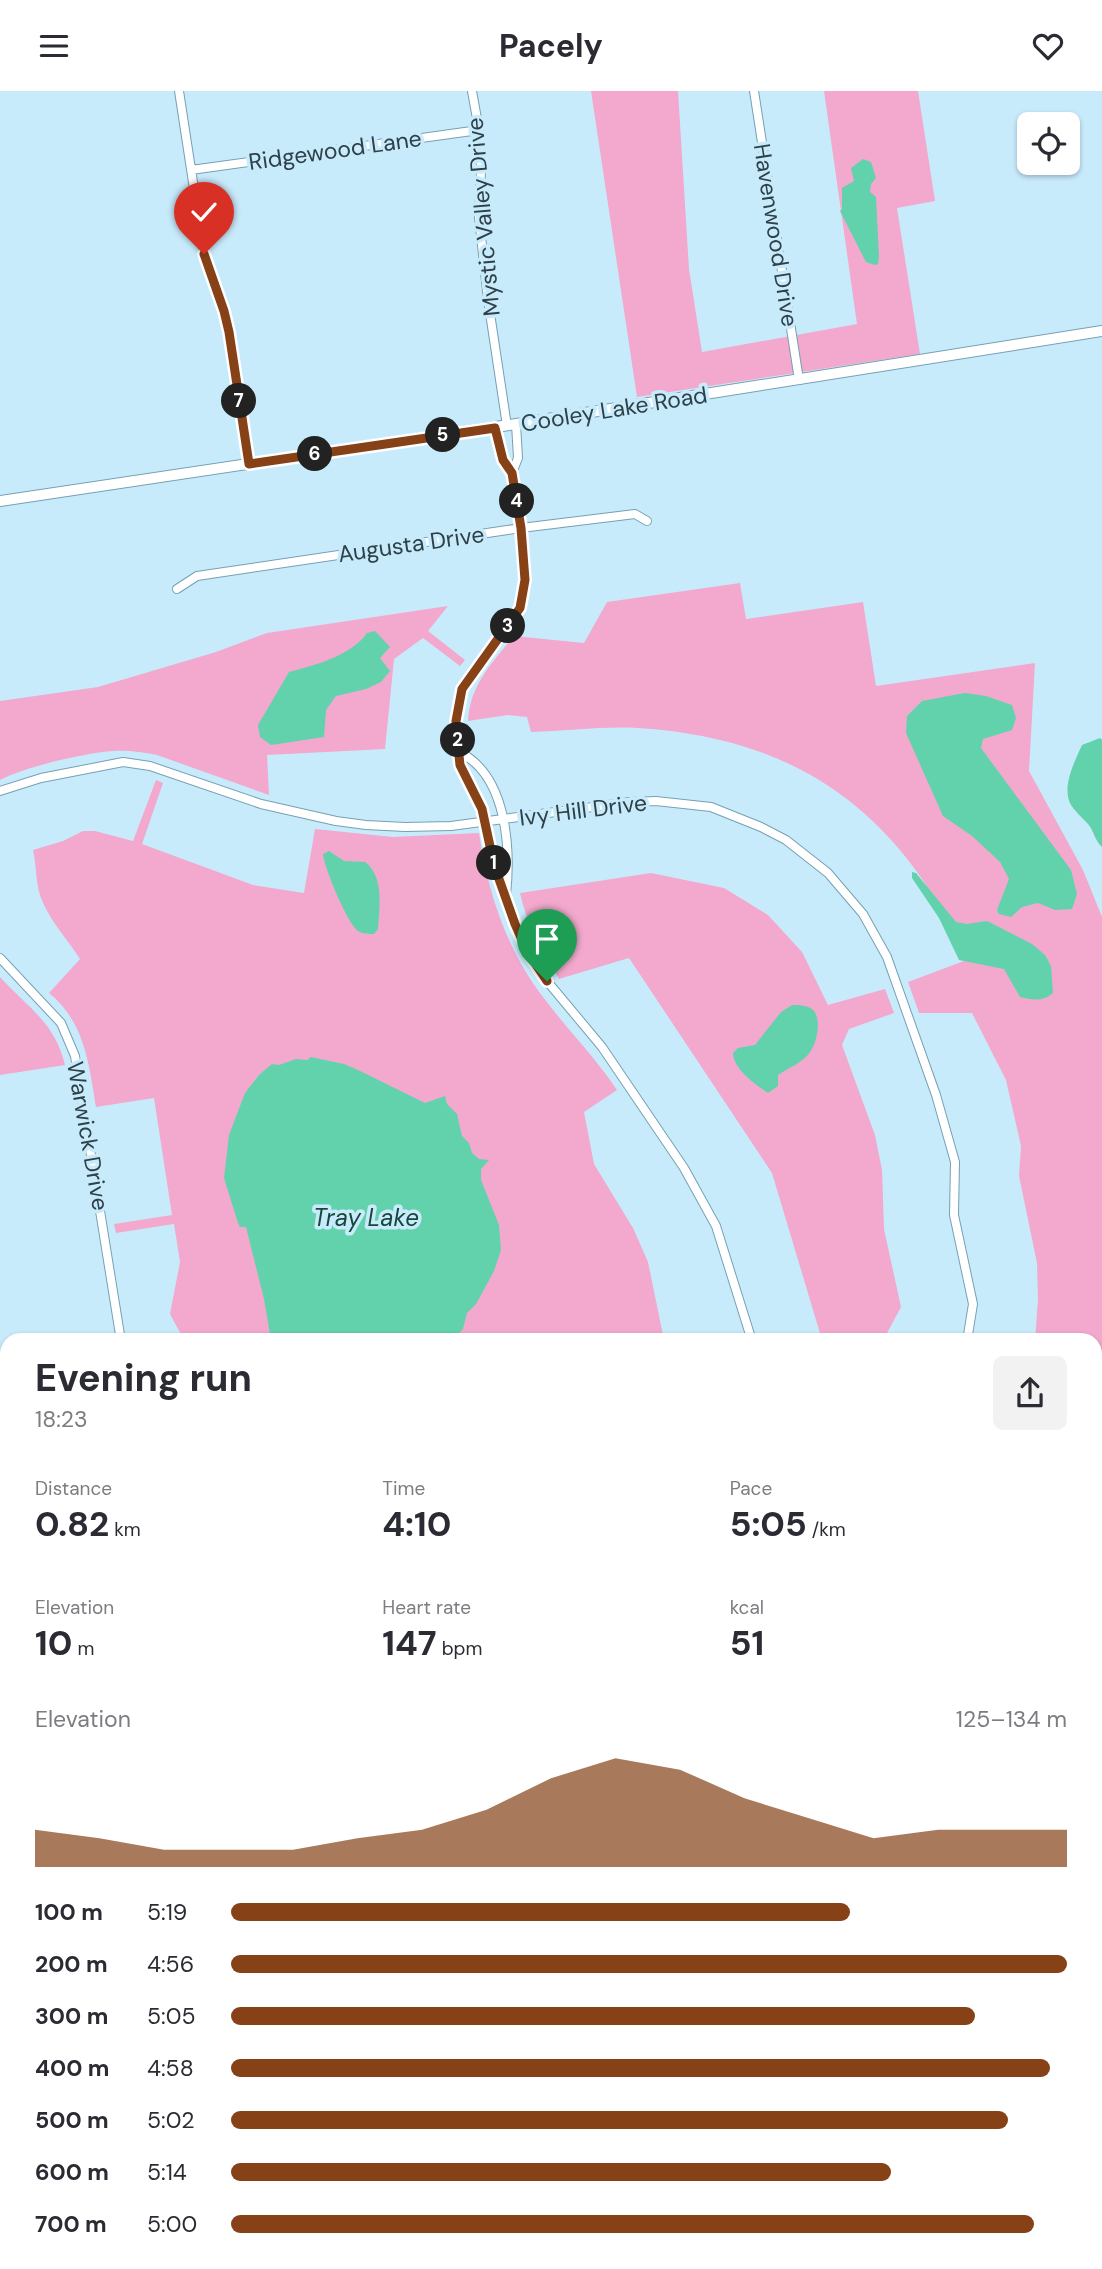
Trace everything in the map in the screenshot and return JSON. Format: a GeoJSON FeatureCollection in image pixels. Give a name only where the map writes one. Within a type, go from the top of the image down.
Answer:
{"type":"FeatureCollection","features":[{"type":"Feature","properties":{"kind":"street"},"geometry":{"type":"LineString","coordinates":[[179,91],[204,254],[229,332],[249,464]]}},
{"type":"Feature","properties":{"kind":"street","name":"Mystic Valley Drive"},"geometry":{"type":"LineString","coordinates":[[472,91],[479,130],[479,218],[488,300],[518,458],[512,473]]}},
{"type":"Feature","properties":{"kind":"street","name":"Havenwood Drive"},"geometry":{"type":"LineString","coordinates":[[754,91],[799,380]]}},
{"type":"Feature","properties":{"kind":"street","name":"Ridgewood Lane"},"geometry":{"type":"LineString","coordinates":[[191,170],[479,130]]}},
{"type":"Feature","properties":{"kind":"street","name":"Cooley Lake Road"},"geometry":{"type":"LineString","coordinates":[[0,501],[495,428],[1102,331]]}},
{"type":"Feature","properties":{"kind":"street"},"geometry":{"type":"LineString","coordinates":[[495,428],[503,460],[512,473],[526,567],[523,596],[512,621],[462,689],[456,721],[460,765],[486,821],[494,865],[527,951],[547,981],[602,1047],[704,1202],[716,1226],[749,1333]]}},
{"type":"Feature","properties":{"kind":"street","name":"Augusta Drive"},"geometry":{"type":"LineString","coordinates":[[177,589],[197,576],[521,528],[635,514],[647,521]]}},
{"type":"Feature","properties":{"kind":"street"},"geometry":{"type":"LineString","coordinates":[[460,753],[473,759],[486,778],[505,820],[509,853],[506,897]]}},
{"type":"Feature","properties":{"kind":"street","name":"Ivy Hill Drive"},"geometry":{"type":"LineString","coordinates":[[0,792],[41,778],[123,762],[150,766],[248,801],[336,821],[405,827],[451,826],[630,802],[656,801],[711,807],[736,815],[786,840],[809,856],[846,892],[863,914],[887,957],[936,1095],[955,1162],[954,1215],[973,1304],[968,1333]]}},
{"type":"Feature","properties":{"kind":"street","name":"Warwick Drive"},"geometry":{"type":"LineString","coordinates":[[0,958],[61,1023],[75,1056],[120,1333]]}},
{"type":"Feature","properties":{"kind":"shaded area"},"geometry":{"type":"Polygon","coordinates":[[[591,91],[678,91],[689,269],[702,352],[857,324],[824,91],[918,91],[935,201],[897,208],[920,354],[637,397],[591,91]]]}},
{"type":"Feature","properties":{"kind":"shaded area"},"geometry":{"type":"Polygon","coordinates":[[[740,583],[746,619],[863,602],[876,686],[1035,663],[1029,771],[1083,870],[1102,917],[1102,1333],[1036,1333],[1037,1263],[1019,1176],[1021,1146],[1006,1080],[972,1013],[919,1013],[908,982],[964,961],[931,893],[917,872],[890,839],[860,810],[829,786],[795,767],[759,751],[720,740],[680,732],[638,728],[531,732],[527,717],[508,715],[468,721],[478,685],[490,665],[514,636],[584,643],[607,602],[740,583]]]}},
{"type":"Feature","properties":{"kind":"shaded area"},"geometry":{"type":"Polygon","coordinates":[[[448,606],[428,631],[465,660],[460,666],[423,638],[394,659],[385,749],[267,755],[269,795],[157,755],[130,751],[101,752],[71,758],[24,770],[0,780],[0,701],[98,687],[216,652],[267,633],[448,606]]]}},
{"type":"Feature","properties":{"kind":"shaded area"},"geometry":{"type":"Polygon","coordinates":[[[156,780],[163,783],[142,844],[253,885],[304,893],[315,829],[393,837],[479,833],[493,898],[519,960],[543,997],[617,1090],[584,1112],[594,1164],[633,1228],[648,1262],[663,1333],[180,1333],[170,1314],[180,1262],[174,1224],[116,1233],[114,1224],[172,1215],[154,1098],[96,1107],[88,1060],[78,1031],[71,1017],[49,993],[80,959],[43,903],[33,850],[63,841],[83,831],[95,831],[133,841],[156,780]]]}},
{"type":"Feature","properties":{"kind":"shaded area"},"geometry":{"type":"Polygon","coordinates":[[[651,873],[724,888],[768,915],[802,952],[828,1005],[885,989],[894,1013],[849,1029],[842,1045],[875,1135],[882,1170],[884,1229],[901,1307],[887,1333],[820,1333],[772,1173],[629,958],[559,979],[536,938],[520,893],[651,873]]]}},
{"type":"Feature","properties":{"kind":"shaded area"},"geometry":{"type":"Polygon","coordinates":[[[0,977],[47,1026],[65,1065],[0,1075],[0,977]]]}},
{"type":"Feature","properties":{"kind":"water"},"geometry":{"type":"Polygon","coordinates":[[[863,159],[871,162],[876,178],[871,184],[870,192],[876,197],[879,257],[878,264],[875,265],[866,262],[840,211],[842,188],[854,181],[851,168],[863,159]]]}},
{"type":"Feature","properties":{"kind":"water"},"geometry":{"type":"Polygon","coordinates":[[[375,631],[390,647],[380,658],[390,671],[381,682],[366,689],[336,696],[326,710],[324,737],[271,745],[260,737],[258,725],[289,672],[342,654],[367,633],[375,631]]]}},
{"type":"Feature","properties":{"kind":"water"},"geometry":{"type":"Polygon","coordinates":[[[965,693],[986,696],[1012,705],[1016,718],[1012,730],[983,739],[981,748],[1071,870],[1077,894],[1072,909],[1055,910],[1038,903],[1022,907],[1011,917],[999,914],[997,910],[1009,879],[1000,862],[972,836],[943,816],[906,733],[907,716],[922,701],[965,693]]]}},
{"type":"Feature","properties":{"kind":"water"},"geometry":{"type":"Polygon","coordinates":[[[1100,738],[1102,847],[1070,803],[1068,796],[1070,773],[1082,745],[1100,738]]]}},
{"type":"Feature","properties":{"kind":"water"},"geometry":{"type":"Polygon","coordinates":[[[329,851],[344,861],[365,862],[376,876],[380,903],[378,929],[374,934],[358,931],[348,917],[324,861],[323,854],[329,851]]]}},
{"type":"Feature","properties":{"kind":"water"},"geometry":{"type":"Polygon","coordinates":[[[912,872],[916,873],[956,922],[967,924],[987,921],[1032,944],[1045,955],[1051,966],[1053,993],[1041,999],[1020,997],[1004,969],[959,960],[939,918],[912,878],[912,872]]]}},
{"type":"Feature","properties":{"kind":"water"},"geometry":{"type":"Polygon","coordinates":[[[792,1005],[806,1006],[816,1014],[818,1025],[813,1048],[800,1062],[778,1075],[778,1086],[768,1093],[741,1071],[733,1053],[738,1048],[755,1045],[781,1012],[792,1005]]]}},
{"type":"Feature","properties":{"kind":"water","name":"Tray Lake"},"geometry":{"type":"Polygon","coordinates":[[[311,1057],[344,1064],[425,1103],[445,1096],[447,1104],[457,1114],[462,1136],[469,1143],[472,1153],[479,1159],[489,1160],[481,1169],[481,1180],[499,1225],[501,1250],[494,1271],[476,1304],[467,1313],[463,1329],[459,1333],[270,1333],[246,1227],[240,1227],[238,1223],[224,1178],[229,1135],[245,1093],[259,1075],[272,1064],[279,1065],[296,1059],[307,1060],[311,1057]]]}},
{"type":"Feature","properties":{"kind":"route"},"geometry":{"type":"LineString","coordinates":[[204,254],[229,332],[249,464],[495,428],[503,460],[512,473],[526,567],[525,580],[520,608],[462,689],[456,721],[457,736],[460,765],[482,809],[494,865],[515,924],[527,951],[547,981]]}}]}
